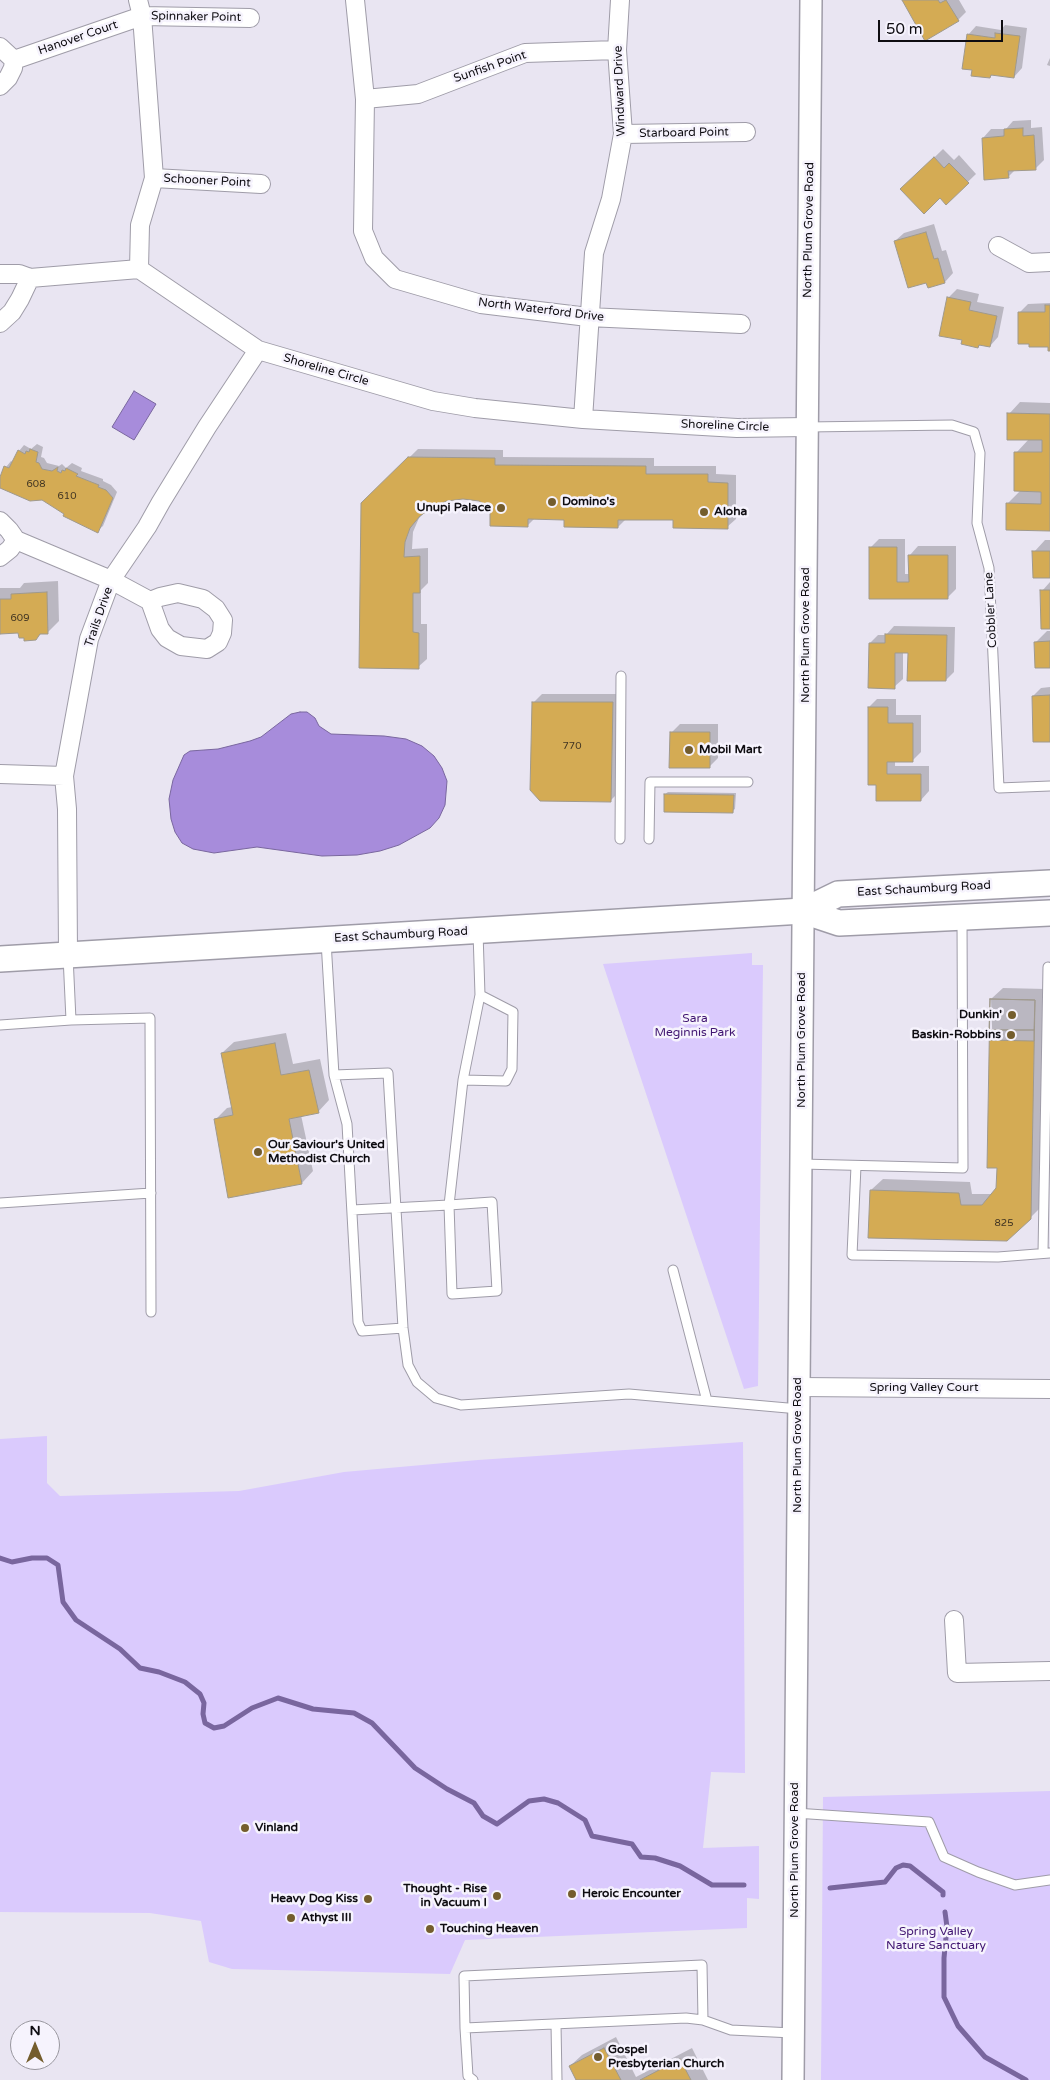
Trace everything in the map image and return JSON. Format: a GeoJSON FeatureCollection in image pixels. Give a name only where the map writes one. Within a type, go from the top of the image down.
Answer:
{"type":"FeatureCollection","features":[{"type":"Feature","properties":{"kind":"main road","name":"East Schaumburg Road"},"geometry":{"type":"LineString","coordinates":[[803,911],[838,894],[1050,883]]}},
{"type":"Feature","properties":{"kind":"main road","name":"East Schaumburg Road"},"geometry":{"type":"LineString","coordinates":[[0,958],[803,911],[839,923],[1050,913]]}},
{"type":"Feature","properties":{"kind":"street","name":"North Waterford Drive"},"geometry":{"type":"LineString","coordinates":[[354,0],[365,98],[363,231],[374,258],[395,279],[481,304],[588,317],[741,324]]}},
{"type":"Feature","properties":{"kind":"street","name":"Windward Drive"},"geometry":{"type":"LineString","coordinates":[[583,419],[588,317],[594,253],[611,199],[623,134],[618,50],[620,0]]}},
{"type":"Feature","properties":{"kind":"street","name":"North Plum Grove Road"},"geometry":{"type":"LineString","coordinates":[[793,2080],[811,0]]}},
{"type":"Feature","properties":{"kind":"street","name":"Spinnaker Point"},"geometry":{"type":"LineString","coordinates":[[140,8],[250,18]]}},
{"type":"Feature","properties":{"kind":"street","name":"Hanover Court"},"geometry":{"type":"LineString","coordinates":[[14,60],[140,8]]}},
{"type":"Feature","properties":{"kind":"street"},"geometry":{"type":"LineString","coordinates":[[0,274],[14,274],[30,278],[139,269],[140,225],[154,178],[140,8]]}},
{"type":"Feature","properties":{"kind":"street"},"geometry":{"type":"LineString","coordinates":[[0,47],[14,60],[13,68],[8,78],[0,86]]}},
{"type":"Feature","properties":{"kind":"street","name":"Sunfish Point"},"geometry":{"type":"LineString","coordinates":[[365,98],[418,94],[525,53],[618,50]]}},
{"type":"Feature","properties":{"kind":"street","name":"Starboard Point"},"geometry":{"type":"LineString","coordinates":[[623,134],[746,132]]}},
{"type":"Feature","properties":{"kind":"street","name":"Schooner Point"},"geometry":{"type":"LineString","coordinates":[[154,178],[261,184]]}},
{"type":"Feature","properties":{"kind":"street"},"geometry":{"type":"LineString","coordinates":[[998,246],[1030,263],[1050,262]]}},
{"type":"Feature","properties":{"kind":"street","name":"Shoreline Circle"},"geometry":{"type":"LineString","coordinates":[[139,269],[258,350],[433,401],[475,408],[583,419],[737,428],[807,427]]}},
{"type":"Feature","properties":{"kind":"street"},"geometry":{"type":"LineString","coordinates":[[0,323],[12,312],[30,278]]}},
{"type":"Feature","properties":{"kind":"street","name":"Trails Drive"},"geometry":{"type":"LineString","coordinates":[[68,954],[64,776],[89,640],[111,580],[147,527],[202,436],[258,350]]}},
{"type":"Feature","properties":{"kind":"street"},"geometry":{"type":"LineString","coordinates":[[0,521],[16,540],[111,580],[150,601]]}},
{"type":"Feature","properties":{"kind":"street"},"geometry":{"type":"LineString","coordinates":[[0,557],[10,549],[16,540]]}},
{"type":"Feature","properties":{"kind":"street"},"geometry":{"type":"LineString","coordinates":[[0,774],[64,776]]}},
{"type":"Feature","properties":{"kind":"street","name":"Spring Valley Court"},"geometry":{"type":"LineString","coordinates":[[799,1387],[1050,1389]]}},
{"type":"Feature","properties":{"kind":"street"},"geometry":{"type":"LineString","coordinates":[[954,1620],[957,1674],[1050,1671]]}},
{"type":"Feature","properties":{"kind":"lane","name":"Cobbler Lane"},"geometry":{"type":"LineString","coordinates":[[807,427],[952,425],[974,432],[980,453],[977,523],[989,568],[999,788],[1050,786]]}},
{"type":"Feature","properties":{"kind":"lane"},"geometry":{"type":"LineString","coordinates":[[620,838],[621,676]]}},
{"type":"Feature","properties":{"kind":"lane"},"geometry":{"type":"LineString","coordinates":[[649,839],[650,782],[748,782]]}},
{"type":"Feature","properties":{"kind":"lane"},"geometry":{"type":"LineString","coordinates":[[801,1164],[963,1168],[962,917]]}},
{"type":"Feature","properties":{"kind":"lane"},"geometry":{"type":"LineString","coordinates":[[352,1210],[449,1205],[492,1202],[497,1291],[452,1294],[449,1205],[463,1080],[480,995],[478,930]]}},
{"type":"Feature","properties":{"kind":"lane"},"geometry":{"type":"LineString","coordinates":[[326,939],[334,1075],[347,1124],[358,1322],[362,1331],[403,1328]]}},
{"type":"Feature","properties":{"kind":"lane"},"geometry":{"type":"LineString","coordinates":[[68,954],[71,1020]]}},
{"type":"Feature","properties":{"kind":"lane"},"geometry":{"type":"LineString","coordinates":[[856,1166],[852,1255],[998,1257],[1046,1253],[1048,967]]}},
{"type":"Feature","properties":{"kind":"lane"},"geometry":{"type":"LineString","coordinates":[[463,1080],[506,1081],[512,1069],[513,1012],[480,995]]}},
{"type":"Feature","properties":{"kind":"lane"},"geometry":{"type":"LineString","coordinates":[[0,1025],[71,1020],[150,1018],[151,1312]]}},
{"type":"Feature","properties":{"kind":"lane"},"geometry":{"type":"LineString","coordinates":[[334,1075],[388,1073],[403,1328],[408,1365],[417,1382],[436,1398],[461,1405],[629,1394],[799,1409]]}},
{"type":"Feature","properties":{"kind":"lane"},"geometry":{"type":"LineString","coordinates":[[0,1202],[151,1193]]}},
{"type":"Feature","properties":{"kind":"lane"},"geometry":{"type":"LineString","coordinates":[[674,1270],[707,1401]]}},
{"type":"Feature","properties":{"kind":"lane"},"geometry":{"type":"LineString","coordinates":[[795,1813],[929,1822],[944,1857],[1015,1885],[1050,1880]]}},
{"type":"Feature","properties":{"kind":"lane"},"geometry":{"type":"LineString","coordinates":[[473,2080],[468,2076],[464,1976],[702,1965],[703,2020]]}},
{"type":"Feature","properties":{"kind":"lane"},"geometry":{"type":"LineString","coordinates":[[466,2028],[686,2018],[703,2020],[731,2030],[794,2033]]}},
{"type":"Feature","properties":{"kind":"lane"},"geometry":{"type":"LineString","coordinates":[[556,2024],[557,2080]]}},
{"type":"Feature","properties":{"kind":"green space","name":"Sara Meginnis Park"},"geometry":{"type":"Polygon","coordinates":[[[752,953],[752,965],[763,965],[758,1386],[744,1389],[603,964],[752,953]]]}},
{"type":"Feature","properties":{"kind":"green space"},"geometry":{"type":"Polygon","coordinates":[[[47,1436],[47,1483],[60,1496],[239,1491],[344,1472],[478,1460],[743,1442],[745,1773],[711,1772],[703,1848],[759,1846],[759,1899],[747,1898],[747,1928],[465,1940],[450,1974],[232,1969],[209,1962],[201,1921],[150,1913],[0,1912],[0,1439],[47,1436]]]}},
{"type":"Feature","properties":{"kind":"green space","name":"Spring Valley Nature Sanctuary"},"geometry":{"type":"Polygon","coordinates":[[[1050,1791],[1050,2080],[821,2080],[823,1797],[1050,1791]]]}},
{"type":"Feature","properties":{"kind":"shaded area"},"geometry":{"type":"Polygon","coordinates":[[[134,391],[156,404],[134,440],[112,427],[134,391]]]}},
{"type":"Feature","properties":{"kind":"shaded area"},"geometry":{"type":"Polygon","coordinates":[[[307,712],[315,718],[319,726],[331,734],[384,736],[406,739],[422,746],[434,756],[442,768],[447,781],[445,805],[439,818],[430,828],[399,845],[357,855],[322,856],[257,847],[214,853],[193,849],[182,843],[175,832],[171,819],[169,799],[173,780],[184,755],[190,751],[218,749],[261,737],[291,714],[307,712]]]}},
{"type":"Feature","properties":{"kind":"building"},"geometry":{"type":"Polygon","coordinates":[[[902,0],[938,0],[940,3],[946,0],[959,21],[925,41],[902,0]]]}},
{"type":"Feature","properties":{"kind":"building"},"geometry":{"type":"Polygon","coordinates":[[[995,33],[1020,36],[1014,78],[991,75],[990,78],[971,76],[972,70],[962,69],[967,34],[995,38],[995,33]]]}},
{"type":"Feature","properties":{"kind":"building"},"geometry":{"type":"Polygon","coordinates":[[[1023,128],[1023,136],[1034,135],[1036,170],[1008,171],[1009,178],[984,180],[982,138],[1004,136],[1004,129],[1023,128]]]}},
{"type":"Feature","properties":{"kind":"building"},"geometry":{"type":"Polygon","coordinates":[[[934,157],[944,168],[949,163],[969,183],[946,205],[940,198],[924,214],[900,189],[934,157]]]}},
{"type":"Feature","properties":{"kind":"building"},"geometry":{"type":"Polygon","coordinates":[[[926,232],[934,259],[938,258],[945,283],[928,288],[926,283],[908,288],[894,241],[926,232]]]}},
{"type":"Feature","properties":{"kind":"building"},"geometry":{"type":"Polygon","coordinates":[[[947,297],[971,302],[969,310],[997,316],[990,347],[979,345],[978,348],[961,344],[962,340],[939,336],[947,297]]]}},
{"type":"Feature","properties":{"kind":"building"},"geometry":{"type":"Polygon","coordinates":[[[1045,305],[1050,305],[1050,351],[1048,351],[1048,347],[1029,347],[1029,344],[1018,344],[1018,312],[1045,312],[1045,305]]]}},
{"type":"Feature","properties":{"kind":"building"},"geometry":{"type":"Polygon","coordinates":[[[1007,413],[1050,414],[1050,531],[1006,530],[1006,503],[1041,504],[1041,492],[1014,491],[1014,452],[1042,452],[1042,440],[1007,440],[1007,413]]]}},
{"type":"Feature","properties":{"kind":"building"},"geometry":{"type":"Polygon","coordinates":[[[30,449],[38,452],[36,462],[39,463],[42,469],[52,471],[58,467],[57,471],[61,473],[66,468],[78,474],[76,476],[99,485],[98,487],[106,490],[113,498],[98,533],[63,516],[64,514],[42,500],[30,501],[0,488],[0,477],[4,466],[9,468],[18,450],[25,454],[30,449]]]}},
{"type":"Feature","properties":{"kind":"building"},"geometry":{"type":"Polygon","coordinates":[[[408,457],[495,458],[495,465],[646,466],[646,474],[708,474],[708,482],[728,483],[728,529],[673,528],[673,520],[618,520],[618,528],[564,527],[564,520],[528,519],[528,527],[490,526],[490,508],[479,501],[463,499],[447,501],[434,506],[420,516],[410,528],[405,542],[404,557],[420,556],[420,593],[413,593],[413,632],[419,633],[419,669],[359,668],[361,503],[408,457]]]}},
{"type":"Feature","properties":{"kind":"building"},"geometry":{"type":"Polygon","coordinates":[[[869,547],[897,547],[897,582],[909,582],[908,555],[948,555],[948,599],[869,599],[869,547]]]}},
{"type":"Feature","properties":{"kind":"building"},"geometry":{"type":"Polygon","coordinates":[[[1032,551],[1050,551],[1050,578],[1033,578],[1032,551]]]}},
{"type":"Feature","properties":{"kind":"building"},"geometry":{"type":"Polygon","coordinates":[[[1040,590],[1050,590],[1050,629],[1041,629],[1040,590]]]}},
{"type":"Feature","properties":{"kind":"building"},"geometry":{"type":"Polygon","coordinates":[[[47,592],[48,634],[40,634],[36,640],[24,641],[24,638],[19,638],[18,633],[0,634],[0,599],[11,599],[11,594],[47,592]]]}},
{"type":"Feature","properties":{"kind":"building"},"geometry":{"type":"Polygon","coordinates":[[[885,634],[947,635],[946,681],[907,681],[908,653],[895,653],[895,689],[868,688],[869,643],[885,643],[885,634]]]}},
{"type":"Feature","properties":{"kind":"building"},"geometry":{"type":"Polygon","coordinates":[[[1050,641],[1050,668],[1035,668],[1034,642],[1050,641]]]}},
{"type":"Feature","properties":{"kind":"building"},"geometry":{"type":"Polygon","coordinates":[[[1050,695],[1050,742],[1033,742],[1032,696],[1050,695]]]}},
{"type":"Feature","properties":{"kind":"building"},"geometry":{"type":"Polygon","coordinates":[[[532,702],[613,702],[611,802],[540,801],[530,790],[532,702]]]}},
{"type":"Feature","properties":{"kind":"building"},"geometry":{"type":"Polygon","coordinates":[[[868,707],[888,707],[888,723],[913,723],[913,762],[887,762],[887,774],[921,774],[921,801],[876,801],[876,785],[868,785],[868,707]]]}},
{"type":"Feature","properties":{"kind":"building","name":"Mobil Mart"},"geometry":{"type":"Polygon","coordinates":[[[670,732],[710,732],[710,768],[669,768],[670,732]]]}},
{"type":"Feature","properties":{"kind":"building"},"geometry":{"type":"Polygon","coordinates":[[[664,794],[734,795],[733,813],[664,812],[664,794]]]}},
{"type":"Feature","properties":{"kind":"building","name":"Dunkin'"},"geometry":{"type":"Polygon","coordinates":[[[990,999],[1035,1000],[1034,1030],[989,1030],[990,999]]]}},
{"type":"Feature","properties":{"kind":"building"},"geometry":{"type":"Polygon","coordinates":[[[990,999],[1035,1000],[1031,1219],[1007,1241],[868,1238],[870,1190],[959,1193],[961,1205],[982,1205],[996,1188],[997,1168],[987,1168],[990,999]]]}},
{"type":"Feature","properties":{"kind":"building","name":"Baskin-Robbins"},"geometry":{"type":"Polygon","coordinates":[[[989,1030],[1034,1030],[1034,1041],[989,1040],[989,1030]]]}},
{"type":"Feature","properties":{"kind":"building","name":"Our Saviour's United Methodist Church"},"geometry":{"type":"Polygon","coordinates":[[[275,1043],[281,1075],[309,1070],[319,1113],[289,1119],[302,1184],[228,1198],[214,1119],[233,1115],[221,1053],[275,1043]]]}},
{"type":"Feature","properties":{"kind":"building","name":"Gospel Presbyterian Church"},"geometry":{"type":"Polygon","coordinates":[[[604,2048],[621,2080],[576,2080],[569,2066],[604,2048]]]}},
{"type":"Feature","properties":{"kind":"building","name":"Gospel Presbyterian Church"},"geometry":{"type":"Polygon","coordinates":[[[680,2059],[691,2080],[640,2080],[680,2059]]]}},
{"type":"Feature","properties":{"kind":"waterway"},"geometry":{"type":"LineString","coordinates":[[0,1558],[12,1562],[32,1558],[47,1558],[58,1565],[63,1602],[76,1620],[120,1649],[140,1668],[159,1672],[185,1682],[200,1694],[204,1703],[203,1714],[205,1723],[214,1728],[224,1726],[252,1708],[278,1698],[313,1709],[354,1713],[372,1723],[415,1768],[447,1789],[474,1803],[483,1816],[497,1824],[529,1801],[544,1799],[558,1803],[585,1820],[592,1836],[632,1844],[641,1857],[655,1858],[680,1866],[712,1885],[744,1885]]}},
{"type":"Feature","properties":{"kind":"waterway"},"geometry":{"type":"LineString","coordinates":[[830,1888],[885,1882],[896,1868],[903,1865],[910,1866],[943,1892],[943,1895]]}},
{"type":"Feature","properties":{"kind":"waterway"},"geometry":{"type":"LineString","coordinates":[[945,1912],[947,1927],[944,1958],[944,1997],[958,2026],[985,2057],[1026,2080]]}},
{"type":"Feature","properties":{"kind":"place","name":"Domino's"},"geometry":{"type":"Point","coordinates":[552,502]}},
{"type":"Feature","properties":{"kind":"place","name":"Unupi Palace"},"geometry":{"type":"Point","coordinates":[501,508]}},
{"type":"Feature","properties":{"kind":"place","name":"Aloha"},"geometry":{"type":"Point","coordinates":[704,512]}},
{"type":"Feature","properties":{"kind":"place","name":"Mobil Mart"},"geometry":{"type":"Point","coordinates":[689,750]}},
{"type":"Feature","properties":{"kind":"place","name":"Dunkin'"},"geometry":{"type":"Point","coordinates":[1012,1015]}},
{"type":"Feature","properties":{"kind":"place","name":"Baskin-Robbins"},"geometry":{"type":"Point","coordinates":[1011,1035]}},
{"type":"Feature","properties":{"kind":"place","name":"Our Saviour's United Methodist Church"},"geometry":{"type":"Point","coordinates":[258,1152]}},
{"type":"Feature","properties":{"kind":"place","name":"Vinland"},"geometry":{"type":"Point","coordinates":[245,1828]}},
{"type":"Feature","properties":{"kind":"place","name":"Heroic Encounter"},"geometry":{"type":"Point","coordinates":[572,1894]}},
{"type":"Feature","properties":{"kind":"place","name":"Thought - Rise in Vacuum I"},"geometry":{"type":"Point","coordinates":[497,1896]}},
{"type":"Feature","properties":{"kind":"place","name":"Heavy Dog Kiss"},"geometry":{"type":"Point","coordinates":[368,1899]}},
{"type":"Feature","properties":{"kind":"place","name":"Athyst III"},"geometry":{"type":"Point","coordinates":[291,1918]}},
{"type":"Feature","properties":{"kind":"place","name":"Touching Heaven"},"geometry":{"type":"Point","coordinates":[430,1929]}},
{"type":"Feature","properties":{"kind":"place","name":"Gospel Presbyterian Church"},"geometry":{"type":"Point","coordinates":[598,2057]}}]}
